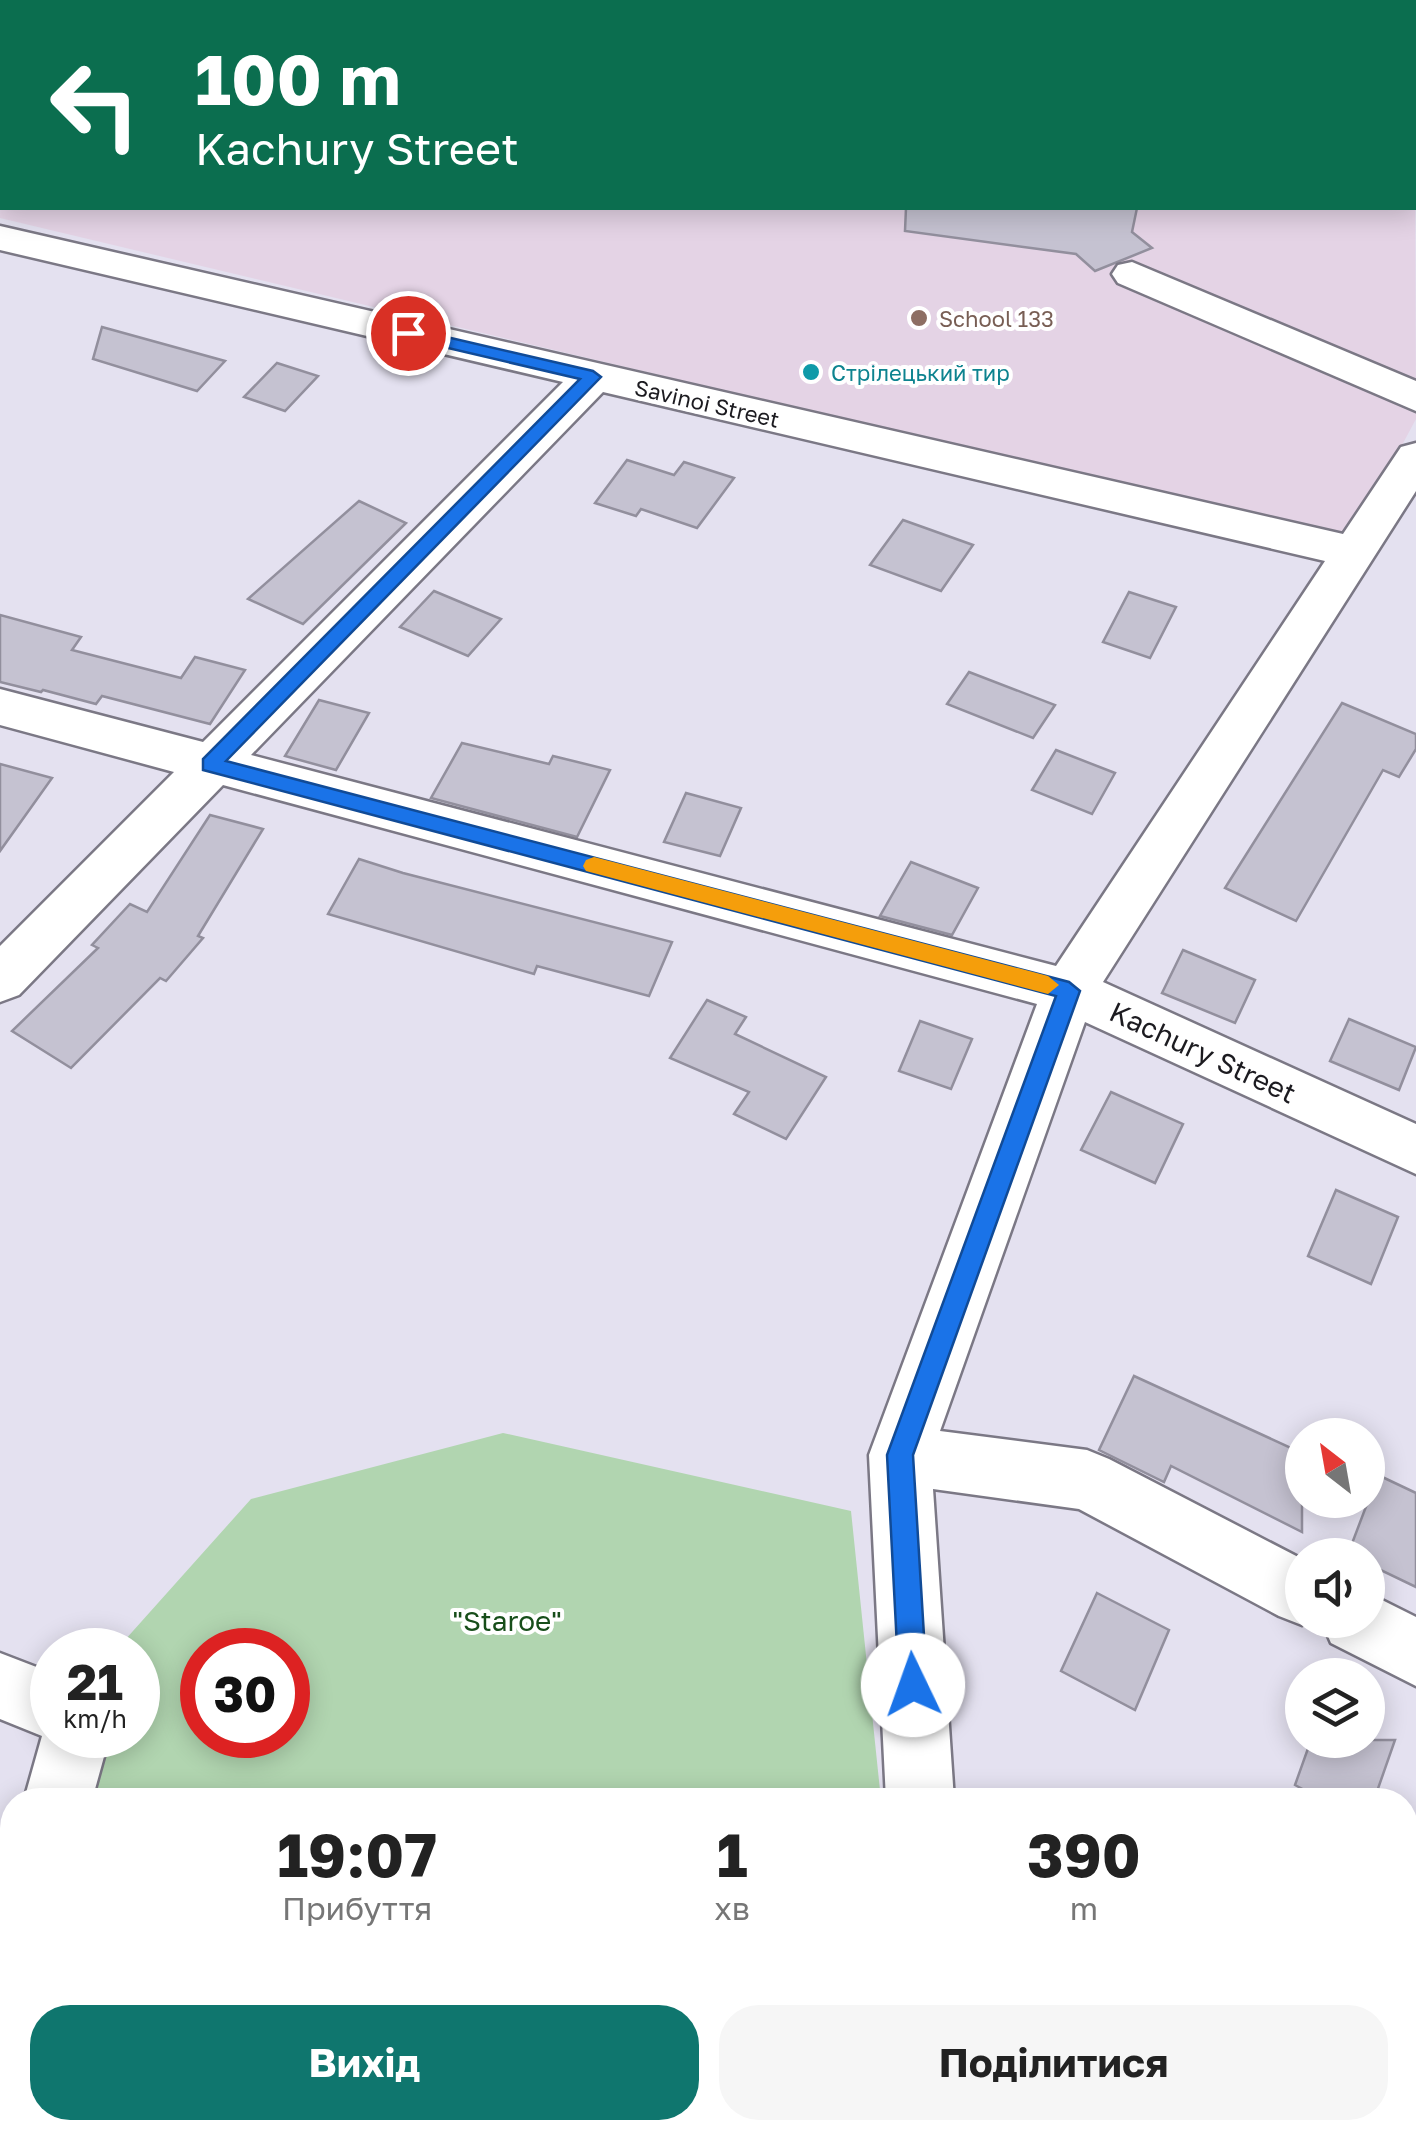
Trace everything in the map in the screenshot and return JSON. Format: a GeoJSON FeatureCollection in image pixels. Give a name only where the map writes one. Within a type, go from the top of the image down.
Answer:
{"type":"FeatureCollection","features":[{"type":"Feature","properties":{"kind":"street","name":"Savinoi Street"},"geometry":{"type":"LineString","coordinates":[[0,238],[1356,553]]}},
{"type":"Feature","properties":{"kind":"street"},"geometry":{"type":"LineString","coordinates":[[1132,274],[1416,398]]}},
{"type":"Feature","properties":{"kind":"street"},"geometry":{"type":"LineString","coordinates":[[0,980],[593,377]]}},
{"type":"Feature","properties":{"kind":"street"},"geometry":{"type":"LineString","coordinates":[[919,1788],[900,1455],[1069,991],[1416,457]]}},
{"type":"Feature","properties":{"kind":"street","name":"Kachury Street"},"geometry":{"type":"LineString","coordinates":[[0,706],[1069,991],[1416,1150]]}},
{"type":"Feature","properties":{"kind":"street"},"geometry":{"type":"LineString","coordinates":[[900,1455],[1088,1480],[1285,1584]]}},
{"type":"Feature","properties":{"kind":"street"},"geometry":{"type":"LineString","coordinates":[[1385,1636],[1416,1652]]}},
{"type":"Feature","properties":{"kind":"street"},"geometry":{"type":"LineString","coordinates":[[0,1686],[30,1698]]}},
{"type":"Feature","properties":{"kind":"street"},"geometry":{"type":"LineString","coordinates":[[61,1788],[70,1758]]}},
{"type":"Feature","properties":{"kind":"shaded area","name":"School 133"},"geometry":{"type":"Polygon","coordinates":[[[0,210],[1415,210],[1416,419],[1351,540],[0,218],[0,210]]]}},
{"type":"Feature","properties":{"kind":"green space","name":"\"Staroe\""},"geometry":{"type":"Polygon","coordinates":[[[503,1433],[851,1511],[880,1788],[80,1788],[86,1758],[160,1758],[160,1628],[136,1628],[251,1499],[503,1433]]]}},
{"type":"Feature","properties":{"kind":"building"},"geometry":{"type":"Polygon","coordinates":[[[906,210],[1137,210],[1132,232],[1152,248],[1095,271],[1076,254],[905,231],[906,210]]]}},
{"type":"Feature","properties":{"kind":"building"},"geometry":{"type":"Polygon","coordinates":[[[102,327],[225,361],[197,391],[93,359],[102,327]]]}},
{"type":"Feature","properties":{"kind":"building"},"geometry":{"type":"Polygon","coordinates":[[[277,363],[318,376],[285,411],[244,397],[277,363]]]}},
{"type":"Feature","properties":{"kind":"building"},"geometry":{"type":"Polygon","coordinates":[[[627,460],[674,475],[684,462],[734,478],[697,528],[641,509],[636,516],[595,503],[627,460]]]}},
{"type":"Feature","properties":{"kind":"building"},"geometry":{"type":"Polygon","coordinates":[[[359,501],[406,523],[303,624],[248,599],[359,501]]]}},
{"type":"Feature","properties":{"kind":"building"},"geometry":{"type":"Polygon","coordinates":[[[903,520],[973,545],[941,591],[870,565],[903,520]]]}},
{"type":"Feature","properties":{"kind":"building"},"geometry":{"type":"Polygon","coordinates":[[[434,591],[501,619],[468,656],[400,627],[434,591]]]}},
{"type":"Feature","properties":{"kind":"building"},"geometry":{"type":"Polygon","coordinates":[[[1129,592],[1176,607],[1150,658],[1103,642],[1129,592]]]}},
{"type":"Feature","properties":{"kind":"building"},"geometry":{"type":"Polygon","coordinates":[[[0,615],[81,637],[72,650],[181,678],[195,657],[245,670],[210,724],[102,696],[96,704],[41,692],[0,682],[0,615]]]}},
{"type":"Feature","properties":{"kind":"building"},"geometry":{"type":"Polygon","coordinates":[[[969,672],[1055,705],[1033,738],[947,704],[969,672]]]}},
{"type":"Feature","properties":{"kind":"building"},"geometry":{"type":"Polygon","coordinates":[[[319,700],[369,713],[336,770],[285,756],[319,700]]]}},
{"type":"Feature","properties":{"kind":"building"},"geometry":{"type":"Polygon","coordinates":[[[1342,703],[1416,734],[1416,749],[1399,777],[1383,770],[1296,921],[1225,888],[1342,703]]]}},
{"type":"Feature","properties":{"kind":"building"},"geometry":{"type":"Polygon","coordinates":[[[462,743],[549,764],[553,756],[610,770],[577,837],[431,798],[462,743]]]}},
{"type":"Feature","properties":{"kind":"building"},"geometry":{"type":"Polygon","coordinates":[[[1056,750],[1115,773],[1092,814],[1032,790],[1056,750]]]}},
{"type":"Feature","properties":{"kind":"building"},"geometry":{"type":"Polygon","coordinates":[[[0,764],[52,778],[0,851],[0,764]]]}},
{"type":"Feature","properties":{"kind":"building"},"geometry":{"type":"Polygon","coordinates":[[[686,793],[741,808],[720,856],[664,842],[686,793]]]}},
{"type":"Feature","properties":{"kind":"building"},"geometry":{"type":"Polygon","coordinates":[[[210,815],[263,829],[198,936],[203,938],[166,981],[160,978],[71,1068],[12,1031],[98,948],[92,945],[130,904],[147,912],[210,815]]]}},
{"type":"Feature","properties":{"kind":"building"},"geometry":{"type":"Polygon","coordinates":[[[359,859],[672,942],[649,996],[537,966],[534,974],[328,914],[359,859]]]}},
{"type":"Feature","properties":{"kind":"building"},"geometry":{"type":"Polygon","coordinates":[[[911,862],[978,888],[952,935],[880,916],[911,862]]]}},
{"type":"Feature","properties":{"kind":"building"},"geometry":{"type":"Polygon","coordinates":[[[1183,950],[1255,980],[1235,1023],[1162,993],[1183,950]]]}},
{"type":"Feature","properties":{"kind":"building"},"geometry":{"type":"Polygon","coordinates":[[[707,1000],[746,1017],[735,1034],[826,1077],[786,1139],[734,1114],[749,1092],[670,1058],[707,1000]]]}},
{"type":"Feature","properties":{"kind":"building"},"geometry":{"type":"Polygon","coordinates":[[[1349,1019],[1416,1047],[1399,1090],[1330,1061],[1349,1019]]]}},
{"type":"Feature","properties":{"kind":"building"},"geometry":{"type":"Polygon","coordinates":[[[920,1021],[972,1039],[951,1089],[899,1071],[920,1021]]]}},
{"type":"Feature","properties":{"kind":"building"},"geometry":{"type":"Polygon","coordinates":[[[1111,1092],[1183,1124],[1155,1183],[1081,1150],[1111,1092]]]}},
{"type":"Feature","properties":{"kind":"building"},"geometry":{"type":"Polygon","coordinates":[[[1336,1190],[1398,1217],[1371,1284],[1308,1256],[1336,1190]]]}},
{"type":"Feature","properties":{"kind":"building"},"geometry":{"type":"Polygon","coordinates":[[[1134,1376],[1285,1445],[1285,1518],[1302,1518],[1302,1532],[1171,1466],[1164,1482],[1099,1450],[1134,1376]]]}},
{"type":"Feature","properties":{"kind":"building"},"geometry":{"type":"Polygon","coordinates":[[[1385,1478],[1416,1493],[1416,1587],[1385,1572],[1385,1538],[1354,1538],[1362,1518],[1385,1518],[1385,1478]]]}},
{"type":"Feature","properties":{"kind":"building"},"geometry":{"type":"Polygon","coordinates":[[[1097,1593],[1169,1630],[1135,1710],[1061,1671],[1097,1593]]]}},
{"type":"Feature","properties":{"kind":"building"},"geometry":{"type":"Polygon","coordinates":[[[1385,1740],[1395,1740],[1378,1788],[1295,1785],[1305,1758],[1385,1758],[1385,1740]]]}},
{"type":"Feature","properties":{"kind":"slow traffic"},"geometry":{"type":"LineString","coordinates":[[594,866],[1048,985]]}},
{"type":"Feature","properties":{"kind":"place","name":"School 133"},"geometry":{"type":"Point","coordinates":[919,318]}},
{"type":"Feature","properties":{"kind":"place","name":"Стрілецький тир"},"geometry":{"type":"Point","coordinates":[811,372]}},
{"type":"Feature","properties":{"kind":"route"},"geometry":{"type":"LineString","coordinates":[[408,333],[593,377],[210,765],[1069,991],[900,1455],[913,1685]]}}]}
